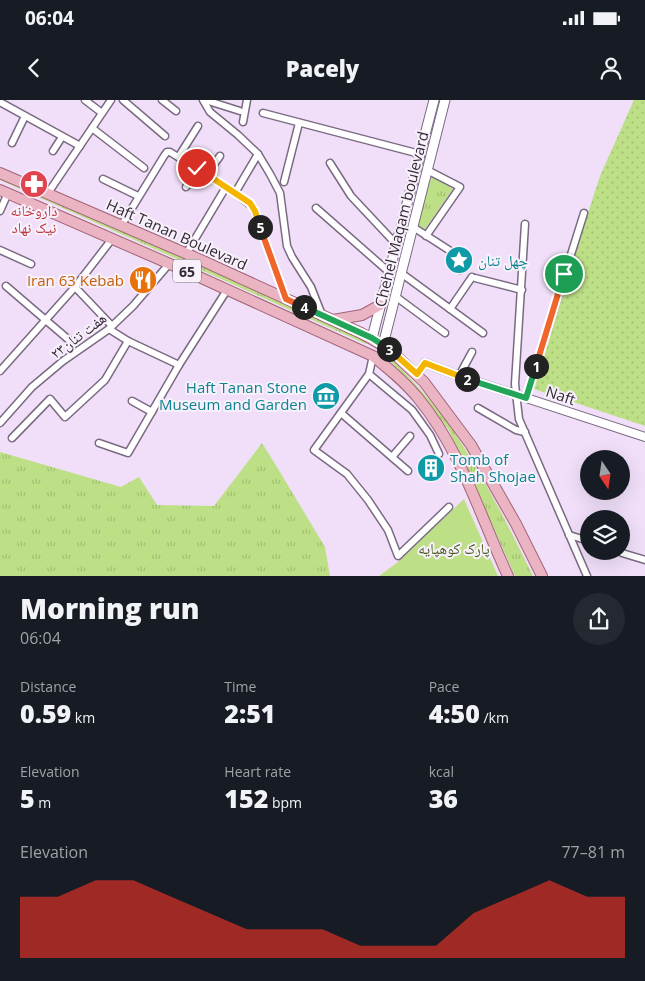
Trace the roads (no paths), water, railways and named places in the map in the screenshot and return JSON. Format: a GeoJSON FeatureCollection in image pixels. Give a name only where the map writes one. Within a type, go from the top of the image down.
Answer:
{"type":"FeatureCollection","features":[{"type":"Feature","properties":{"kind":"main road","name":"Chehel Maqam boulevard"},"geometry":{"type":"LineString","coordinates":[[372,338],[434,100]]}},
{"type":"Feature","properties":{"kind":"main road","name":"Chehel Maqam boulevard"},"geometry":{"type":"LineString","coordinates":[[383,345],[445,100]]}},
{"type":"Feature","properties":{"kind":"main road","name":"Haft Tanan Boulevard"},"geometry":{"type":"LineString","coordinates":[[0,173],[186,254],[372,338],[383,345],[417,374],[441,403],[471,445],[516,524],[542,576]]}},
{"type":"Feature","properties":{"kind":"main road","name":"Haft Tanan Boulevard"},"geometry":{"type":"LineString","coordinates":[[4,191],[373,356],[418,397],[446,439],[476,500],[508,576]]}},
{"type":"Feature","properties":{"kind":"main road"},"geometry":{"type":"LineString","coordinates":[[392,260],[402,268]]}},
{"type":"Feature","properties":{"kind":"main road"},"geometry":{"type":"LineString","coordinates":[[327,318],[362,315],[380,305]]}},
{"type":"Feature","properties":{"kind":"street"},"geometry":{"type":"LineString","coordinates":[[85,100],[102,113]]}},
{"type":"Feature","properties":{"kind":"street"},"geometry":{"type":"LineString","coordinates":[[48,193],[111,100]]}},
{"type":"Feature","properties":{"kind":"street"},"geometry":{"type":"LineString","coordinates":[[123,100],[165,136]]}},
{"type":"Feature","properties":{"kind":"street"},"geometry":{"type":"LineString","coordinates":[[162,100],[176,111]]}},
{"type":"Feature","properties":{"kind":"street"},"geometry":{"type":"LineString","coordinates":[[204,100],[240,111]]}},
{"type":"Feature","properties":{"kind":"street"},"geometry":{"type":"LineString","coordinates":[[204,100],[210,112],[258,154],[280,193],[288,246],[292,258],[311,287],[327,318]]}},
{"type":"Feature","properties":{"kind":"street"},"geometry":{"type":"LineString","coordinates":[[243,122],[247,100]]}},
{"type":"Feature","properties":{"kind":"street"},"geometry":{"type":"LineString","coordinates":[[0,102],[80,146]]}},
{"type":"Feature","properties":{"kind":"street"},"geometry":{"type":"LineString","coordinates":[[263,114],[420,154]]}},
{"type":"Feature","properties":{"kind":"street"},"geometry":{"type":"LineString","coordinates":[[12,143],[25,116]]}},
{"type":"Feature","properties":{"kind":"street"},"geometry":{"type":"LineString","coordinates":[[284,182],[299,123]]}},
{"type":"Feature","properties":{"kind":"street"},"geometry":{"type":"LineString","coordinates":[[179,156],[198,126]]}},
{"type":"Feature","properties":{"kind":"street"},"geometry":{"type":"LineString","coordinates":[[92,128],[144,168]]}},
{"type":"Feature","properties":{"kind":"street"},"geometry":{"type":"LineString","coordinates":[[53,151],[62,137]]}},
{"type":"Feature","properties":{"kind":"street"},"geometry":{"type":"LineString","coordinates":[[121,226],[166,152],[170,152],[250,203],[255,211],[286,299]]}},
{"type":"Feature","properties":{"kind":"street"},"geometry":{"type":"LineString","coordinates":[[235,193],[258,154]]}},
{"type":"Feature","properties":{"kind":"street"},"geometry":{"type":"LineString","coordinates":[[207,174],[220,156]]}},
{"type":"Feature","properties":{"kind":"street"},"geometry":{"type":"LineString","coordinates":[[330,164],[351,196],[396,244]]}},
{"type":"Feature","properties":{"kind":"street"},"geometry":{"type":"LineString","coordinates":[[186,187],[197,168]]}},
{"type":"Feature","properties":{"kind":"street"},"geometry":{"type":"LineString","coordinates":[[426,236],[460,187],[427,170]]}},
{"type":"Feature","properties":{"kind":"street"},"geometry":{"type":"LineString","coordinates":[[103,179],[138,196]]}},
{"type":"Feature","properties":{"kind":"street"},"geometry":{"type":"LineString","coordinates":[[186,254],[226,187]]}},
{"type":"Feature","properties":{"kind":"street"},"geometry":{"type":"LineString","coordinates":[[0,211],[4,191]]}},
{"type":"Feature","properties":{"kind":"street"},"geometry":{"type":"LineString","coordinates":[[316,208],[389,272]]}},
{"type":"Feature","properties":{"kind":"street"},"geometry":{"type":"LineString","coordinates":[[526,398],[584,213]]}},
{"type":"Feature","properties":{"kind":"street"},"geometry":{"type":"LineString","coordinates":[[525,224],[515,384],[519,419],[587,576]]}},
{"type":"Feature","properties":{"kind":"street"},"geometry":{"type":"LineString","coordinates":[[413,227],[466,261],[460,270]]}},
{"type":"Feature","properties":{"kind":"street"},"geometry":{"type":"LineString","coordinates":[[0,371],[75,287],[112,239]]}},
{"type":"Feature","properties":{"kind":"street"},"geometry":{"type":"LineString","coordinates":[[0,250],[31,264]]}},
{"type":"Feature","properties":{"kind":"street","name":"هفت تنان۲۳"},"geometry":{"type":"LineString","coordinates":[[0,423],[39,382],[64,361],[111,328],[133,306],[169,264]]}},
{"type":"Feature","properties":{"kind":"street"},"geometry":{"type":"LineString","coordinates":[[402,268],[450,309],[483,333]]}},
{"type":"Feature","properties":{"kind":"street"},"geometry":{"type":"LineString","coordinates":[[450,309],[473,277],[522,290]]}},
{"type":"Feature","properties":{"kind":"street"},"geometry":{"type":"LineString","coordinates":[[6,286],[69,340]]}},
{"type":"Feature","properties":{"kind":"street"},"geometry":{"type":"LineString","coordinates":[[75,287],[111,328],[128,341],[179,365]]}},
{"type":"Feature","properties":{"kind":"street"},"geometry":{"type":"LineString","coordinates":[[99,443],[128,453],[179,365],[227,290]]}},
{"type":"Feature","properties":{"kind":"street"},"geometry":{"type":"LineString","coordinates":[[395,296],[445,332]]}},
{"type":"Feature","properties":{"kind":"street"},"geometry":{"type":"LineString","coordinates":[[12,438],[50,399],[65,417],[105,380],[128,341]]}},
{"type":"Feature","properties":{"kind":"street"},"geometry":{"type":"LineString","coordinates":[[460,376],[472,352]]}},
{"type":"Feature","properties":{"kind":"street"},"geometry":{"type":"LineString","coordinates":[[373,356],[368,374],[314,450],[347,474],[368,500],[388,530],[398,556],[449,507]]}},
{"type":"Feature","properties":{"kind":"street","name":"Naft"},"geometry":{"type":"LineString","coordinates":[[417,374],[425,363],[645,437]]}},
{"type":"Feature","properties":{"kind":"street"},"geometry":{"type":"LineString","coordinates":[[368,374],[412,410],[430,435],[439,454]]}},
{"type":"Feature","properties":{"kind":"street"},"geometry":{"type":"LineString","coordinates":[[132,400],[152,412]]}},
{"type":"Feature","properties":{"kind":"street"},"geometry":{"type":"LineString","coordinates":[[478,408],[516,430],[525,432]]}},
{"type":"Feature","properties":{"kind":"street"},"geometry":{"type":"LineString","coordinates":[[341,413],[408,471]]}},
{"type":"Feature","properties":{"kind":"street"},"geometry":{"type":"LineString","coordinates":[[392,457],[410,436]]}},
{"type":"Feature","properties":{"kind":"street"},"geometry":{"type":"LineString","coordinates":[[569,535],[580,538]]}},
{"type":"Feature","properties":{"kind":"street"},"geometry":{"type":"LineString","coordinates":[[630,555],[645,560]]}},
{"type":"Feature","properties":{"kind":"place","name":"داروخانه نیک نهاد"},"geometry":{"type":"Point","coordinates":[34,184]}},
{"type":"Feature","properties":{"kind":"place","name":"چهل تنان"},"geometry":{"type":"Point","coordinates":[459,260]}},
{"type":"Feature","properties":{"kind":"place","name":"Iran 63 Kebab"},"geometry":{"type":"Point","coordinates":[143,280]}},
{"type":"Feature","properties":{"kind":"place","name":"Haft Tanan Stone Museum and Garden"},"geometry":{"type":"Point","coordinates":[326,396]}},
{"type":"Feature","properties":{"kind":"place","name":"Tomb of Shah Shojae"},"geometry":{"type":"Point","coordinates":[431,468]}},
{"type":"Feature","properties":{"kind":"park label","name":"پارک کوهپایه"},"geometry":{"type":"Point","coordinates":[454,548]}}]}
